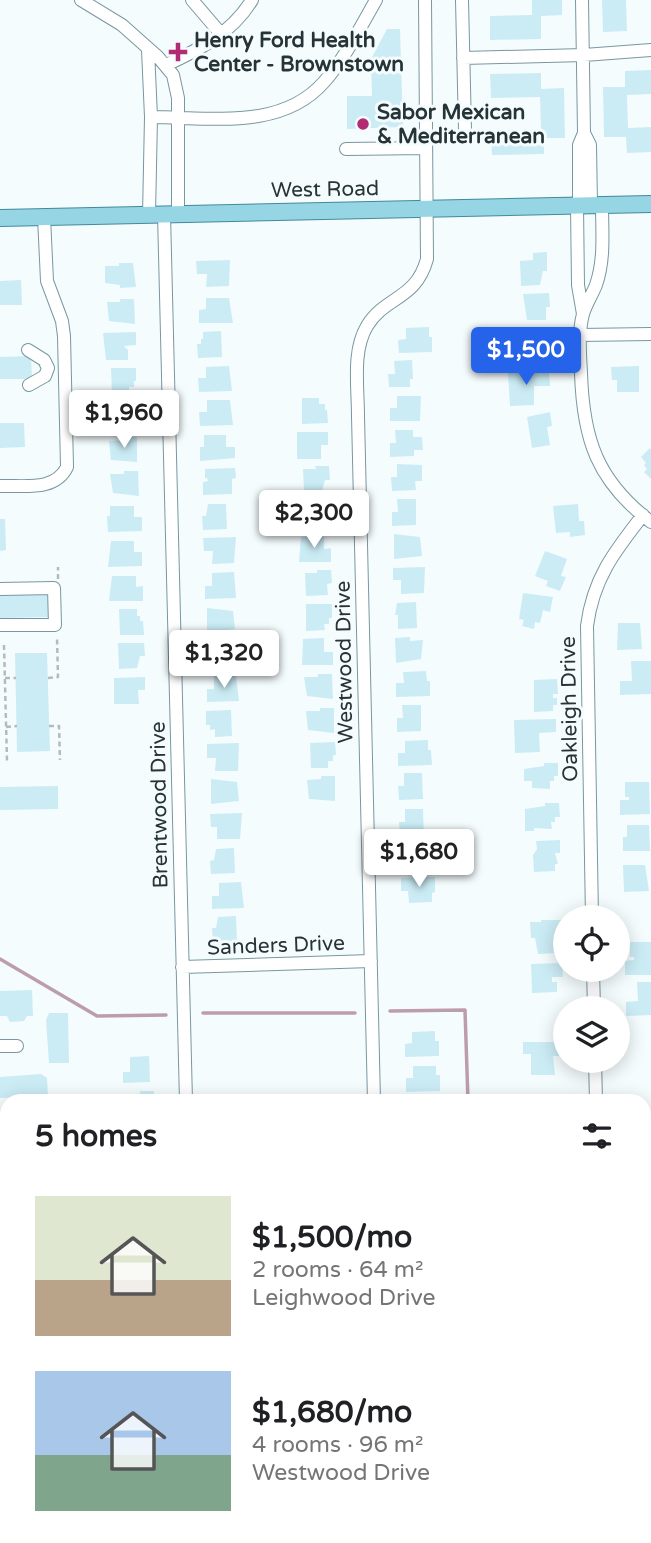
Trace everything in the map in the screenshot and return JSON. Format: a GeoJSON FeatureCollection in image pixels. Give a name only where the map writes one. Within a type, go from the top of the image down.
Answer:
{"type":"FeatureCollection","features":[{"type":"Feature","properties":{"kind":"main road","name":"West Road"},"geometry":{"type":"LineString","coordinates":[[0,218],[651,204]]}},
{"type":"Feature","properties":{"kind":"street"},"geometry":{"type":"LineString","coordinates":[[82,0],[122,25],[166,65],[176,86],[178,117],[163,214]]}},
{"type":"Feature","properties":{"kind":"street"},"geometry":{"type":"LineString","coordinates":[[192,0],[222,34]]}},
{"type":"Feature","properties":{"kind":"street"},"geometry":{"type":"LineString","coordinates":[[166,65],[208,45],[236,22],[253,0]]}},
{"type":"Feature","properties":{"kind":"street"},"geometry":{"type":"LineString","coordinates":[[151,117],[250,118],[277,113],[299,104],[316,91],[331,74],[376,0]]}},
{"type":"Feature","properties":{"kind":"street","name":"Westwood Drive"},"geometry":{"type":"LineString","coordinates":[[374,1094],[358,349],[366,327],[374,317],[411,289],[424,272],[428,240],[425,0]]}},
{"type":"Feature","properties":{"kind":"street"},"geometry":{"type":"LineString","coordinates":[[463,0],[465,130]]}},
{"type":"Feature","properties":{"kind":"street"},"geometry":{"type":"LineString","coordinates":[[582,0],[584,133],[579,145],[587,205],[578,285],[583,314]]}},
{"type":"Feature","properties":{"kind":"street"},"geometry":{"type":"LineString","coordinates":[[148,50],[151,117],[163,214]]}},
{"type":"Feature","properties":{"kind":"street"},"geometry":{"type":"LineString","coordinates":[[463,58],[583,55],[651,50]]}},
{"type":"Feature","properties":{"kind":"street"},"geometry":{"type":"LineString","coordinates":[[346,149],[426,148]]}},
{"type":"Feature","properties":{"kind":"street"},"geometry":{"type":"LineString","coordinates":[[587,205],[603,240],[600,269],[583,314],[580,335],[581,399],[590,444],[598,464],[611,484],[647,518]]}},
{"type":"Feature","properties":{"kind":"street","name":"Brentwood Drive"},"geometry":{"type":"LineString","coordinates":[[163,214],[186,1094]]}},
{"type":"Feature","properties":{"kind":"street"},"geometry":{"type":"LineString","coordinates":[[0,486],[45,485],[60,478],[67,463],[66,366],[62,321],[47,281],[44,217]]}},
{"type":"Feature","properties":{"kind":"street"},"geometry":{"type":"LineString","coordinates":[[580,335],[651,334]]}},
{"type":"Feature","properties":{"kind":"street"},"geometry":{"type":"LineString","coordinates":[[28,350],[44,360],[48,368],[45,376],[29,385]]}},
{"type":"Feature","properties":{"kind":"street"},"geometry":{"type":"LineString","coordinates":[[48,368],[66,366]]}},
{"type":"Feature","properties":{"kind":"street","name":"Oakleigh Drive"},"geometry":{"type":"LineString","coordinates":[[592,905],[587,626],[592,597],[605,567],[647,518]]}},
{"type":"Feature","properties":{"kind":"street"},"geometry":{"type":"LineString","coordinates":[[0,589],[54,588],[55,625],[0,625]]}},
{"type":"Feature","properties":{"kind":"street","name":"Sanders Drive"},"geometry":{"type":"LineString","coordinates":[[182,967],[371,961]]}},
{"type":"Feature","properties":{"kind":"street"},"geometry":{"type":"LineString","coordinates":[[0,1046],[17,1046]]}},
{"type":"Feature","properties":{"kind":"street"},"geometry":{"type":"LineString","coordinates":[[595,1073],[596,1094]]}},
{"type":"Feature","properties":{"kind":"path"},"geometry":{"type":"LineString","coordinates":[[48,678],[58,677],[57,633]]}},
{"type":"Feature","properties":{"kind":"path"},"geometry":{"type":"LineString","coordinates":[[4,645],[7,761]]}},
{"type":"Feature","properties":{"kind":"path"},"geometry":{"type":"LineString","coordinates":[[5,678],[16,678]]}},
{"type":"Feature","properties":{"kind":"path"},"geometry":{"type":"LineString","coordinates":[[6,727],[17,726]]}},
{"type":"Feature","properties":{"kind":"path"},"geometry":{"type":"LineString","coordinates":[[49,726],[59,726],[60,760]]}},
{"type":"Feature","properties":{"kind":"building"},"geometry":{"type":"Polygon","coordinates":[[[532,0],[562,0],[562,15],[541,16],[541,39],[490,40],[490,16],[532,15],[532,0]]]}},
{"type":"Feature","properties":{"kind":"building"},"geometry":{"type":"Polygon","coordinates":[[[602,0],[626,0],[627,31],[603,32],[602,0]]]}},
{"type":"Feature","properties":{"kind":"building"},"geometry":{"type":"Polygon","coordinates":[[[387,29],[400,29],[403,127],[347,129],[347,96],[372,96],[371,59],[387,29]]]}},
{"type":"Feature","properties":{"kind":"building"},"geometry":{"type":"Polygon","coordinates":[[[651,70],[651,94],[627,95],[628,128],[651,127],[651,152],[627,153],[626,137],[604,137],[603,87],[625,87],[625,71],[651,70]]]}},
{"type":"Feature","properties":{"kind":"building"},"geometry":{"type":"Polygon","coordinates":[[[541,73],[541,89],[564,88],[565,138],[544,138],[544,154],[492,155],[491,131],[541,130],[540,97],[491,98],[490,74],[541,73]]]}},
{"type":"Feature","properties":{"kind":"building"},"geometry":{"type":"Polygon","coordinates":[[[547,252],[547,271],[543,271],[540,285],[521,286],[520,261],[533,260],[533,253],[547,252]]]}},
{"type":"Feature","properties":{"kind":"building"},"geometry":{"type":"Polygon","coordinates":[[[230,260],[229,286],[206,287],[207,274],[197,274],[196,261],[230,260]]]}},
{"type":"Feature","properties":{"kind":"building"},"geometry":{"type":"Polygon","coordinates":[[[119,263],[133,263],[136,287],[120,288],[120,285],[105,283],[105,266],[119,266],[119,263]]]}},
{"type":"Feature","properties":{"kind":"building"},"geometry":{"type":"Polygon","coordinates":[[[21,280],[22,305],[0,305],[0,281],[21,280]]]}},
{"type":"Feature","properties":{"kind":"building"},"geometry":{"type":"Polygon","coordinates":[[[549,293],[550,307],[546,307],[546,320],[527,320],[523,294],[549,293]]]}},
{"type":"Feature","properties":{"kind":"building"},"geometry":{"type":"Polygon","coordinates":[[[206,298],[229,298],[233,323],[199,323],[199,310],[206,309],[206,298]]]}},
{"type":"Feature","properties":{"kind":"building"},"geometry":{"type":"Polygon","coordinates":[[[120,299],[134,299],[135,324],[109,321],[107,302],[120,302],[120,299]]]}},
{"type":"Feature","properties":{"kind":"building"},"geometry":{"type":"Polygon","coordinates":[[[429,327],[432,352],[399,353],[398,340],[406,339],[406,328],[429,327]]]}},
{"type":"Feature","properties":{"kind":"building"},"geometry":{"type":"Polygon","coordinates":[[[221,331],[222,357],[198,358],[197,344],[201,344],[203,332],[221,331]]]}},
{"type":"Feature","properties":{"kind":"building"},"geometry":{"type":"Polygon","coordinates":[[[136,332],[136,345],[124,346],[128,350],[128,360],[106,360],[103,333],[136,332]]]}},
{"type":"Feature","properties":{"kind":"building"},"geometry":{"type":"Polygon","coordinates":[[[31,356],[32,379],[0,379],[0,357],[31,356]]]}},
{"type":"Feature","properties":{"kind":"building"},"geometry":{"type":"Polygon","coordinates":[[[412,360],[413,379],[410,379],[410,387],[389,387],[388,374],[395,374],[394,361],[412,360]]]}},
{"type":"Feature","properties":{"kind":"building"},"geometry":{"type":"Polygon","coordinates":[[[229,366],[232,391],[199,392],[198,378],[206,378],[206,367],[229,366]]]}},
{"type":"Feature","properties":{"kind":"building"},"geometry":{"type":"Polygon","coordinates":[[[639,366],[639,392],[617,392],[617,380],[612,380],[611,367],[639,366]]]}},
{"type":"Feature","properties":{"kind":"building"},"geometry":{"type":"Polygon","coordinates":[[[111,368],[136,368],[136,381],[134,387],[129,387],[129,394],[112,395],[111,368]]]}},
{"type":"Feature","properties":{"kind":"building"},"geometry":{"type":"Polygon","coordinates":[[[549,372],[550,386],[534,386],[534,405],[510,406],[508,373],[549,372]]]}},
{"type":"Feature","properties":{"kind":"building"},"geometry":{"type":"Polygon","coordinates":[[[397,396],[421,396],[420,421],[390,421],[390,408],[397,408],[397,396]]]}},
{"type":"Feature","properties":{"kind":"building"},"geometry":{"type":"Polygon","coordinates":[[[302,398],[319,398],[319,404],[325,404],[328,423],[302,424],[302,398]]]}},
{"type":"Feature","properties":{"kind":"building"},"geometry":{"type":"Polygon","coordinates":[[[207,400],[230,400],[233,425],[200,426],[199,412],[207,412],[207,400]]]}},
{"type":"Feature","properties":{"kind":"building"},"geometry":{"type":"Polygon","coordinates":[[[123,403],[137,403],[137,427],[111,425],[109,406],[123,406],[123,403]]]}},
{"type":"Feature","properties":{"kind":"building"},"geometry":{"type":"Polygon","coordinates":[[[550,412],[552,426],[547,427],[550,445],[532,448],[527,417],[550,412]]]}},
{"type":"Feature","properties":{"kind":"building"},"geometry":{"type":"Polygon","coordinates":[[[0,423],[24,423],[25,447],[0,448],[0,423]]]}},
{"type":"Feature","properties":{"kind":"building"},"geometry":{"type":"Polygon","coordinates":[[[395,430],[413,430],[413,437],[422,437],[423,450],[414,450],[414,456],[390,457],[390,443],[396,443],[395,430]]]}},
{"type":"Feature","properties":{"kind":"building"},"geometry":{"type":"Polygon","coordinates":[[[297,432],[328,432],[328,445],[321,445],[321,459],[297,459],[297,432]]]}},
{"type":"Feature","properties":{"kind":"building"},"geometry":{"type":"Polygon","coordinates":[[[204,435],[226,435],[226,447],[235,447],[235,458],[200,461],[200,447],[204,447],[204,435]]]}},
{"type":"Feature","properties":{"kind":"building"},"geometry":{"type":"Polygon","coordinates":[[[123,437],[137,437],[137,462],[111,460],[109,441],[123,440],[123,437]]]}},
{"type":"Feature","properties":{"kind":"building"},"geometry":{"type":"Polygon","coordinates":[[[650,448],[651,479],[644,472],[647,469],[644,465],[646,463],[641,457],[650,448]]]}},
{"type":"Feature","properties":{"kind":"building"},"geometry":{"type":"Polygon","coordinates":[[[397,464],[422,465],[422,481],[415,481],[416,490],[392,491],[391,477],[397,477],[397,464]]]}},
{"type":"Feature","properties":{"kind":"building"},"geometry":{"type":"Polygon","coordinates":[[[315,466],[329,466],[330,480],[325,480],[322,491],[304,491],[303,469],[316,469],[315,466]]]}},
{"type":"Feature","properties":{"kind":"building"},"geometry":{"type":"Polygon","coordinates":[[[235,468],[236,478],[232,479],[232,494],[203,495],[203,482],[208,481],[205,478],[205,469],[235,468]]]}},
{"type":"Feature","properties":{"kind":"building"},"geometry":{"type":"Polygon","coordinates":[[[124,471],[138,471],[139,496],[113,493],[110,474],[124,474],[124,471]]]}},
{"type":"Feature","properties":{"kind":"building"},"geometry":{"type":"Polygon","coordinates":[[[397,499],[416,499],[416,525],[392,526],[392,512],[398,512],[397,499]]]}},
{"type":"Feature","properties":{"kind":"building"},"geometry":{"type":"Polygon","coordinates":[[[329,502],[329,514],[324,514],[325,518],[328,518],[328,527],[298,528],[300,503],[329,502]]]}},
{"type":"Feature","properties":{"kind":"building"},"geometry":{"type":"Polygon","coordinates":[[[208,504],[226,504],[227,529],[203,530],[202,516],[206,516],[208,504]]]}},
{"type":"Feature","properties":{"kind":"building"},"geometry":{"type":"Polygon","coordinates":[[[578,504],[579,521],[584,521],[585,535],[570,537],[570,532],[556,533],[553,506],[578,504]]]}},
{"type":"Feature","properties":{"kind":"building"},"geometry":{"type":"Polygon","coordinates":[[[110,506],[134,506],[134,517],[142,517],[142,531],[108,532],[107,516],[110,516],[110,506]]]}},
{"type":"Feature","properties":{"kind":"building"},"geometry":{"type":"Polygon","coordinates":[[[0,519],[5,519],[6,550],[0,551],[0,519]]]}},
{"type":"Feature","properties":{"kind":"building"},"geometry":{"type":"Polygon","coordinates":[[[394,534],[420,537],[422,556],[394,559],[394,534]]]}},
{"type":"Feature","properties":{"kind":"building"},"geometry":{"type":"Polygon","coordinates":[[[236,537],[234,563],[212,564],[213,551],[204,551],[203,538],[236,537]]]}},
{"type":"Feature","properties":{"kind":"building"},"geometry":{"type":"Polygon","coordinates":[[[301,537],[324,537],[324,549],[331,548],[331,562],[299,562],[301,537]]]}},
{"type":"Feature","properties":{"kind":"building"},"geometry":{"type":"Polygon","coordinates":[[[111,541],[134,541],[134,552],[142,552],[142,566],[108,567],[111,541]]]}},
{"type":"Feature","properties":{"kind":"building"},"geometry":{"type":"Polygon","coordinates":[[[545,551],[567,559],[561,576],[566,577],[560,591],[546,586],[548,581],[535,576],[545,551]]]}},
{"type":"Feature","properties":{"kind":"building"},"geometry":{"type":"Polygon","coordinates":[[[425,567],[424,593],[401,594],[401,580],[393,580],[393,568],[425,567]]]}},
{"type":"Feature","properties":{"kind":"building"},"geometry":{"type":"Polygon","coordinates":[[[317,570],[331,570],[332,583],[327,584],[328,595],[306,596],[305,573],[317,573],[317,570]]]}},
{"type":"Feature","properties":{"kind":"building"},"geometry":{"type":"Polygon","coordinates":[[[234,572],[236,598],[205,599],[205,586],[212,586],[212,573],[234,572]]]}},
{"type":"Feature","properties":{"kind":"building"},"geometry":{"type":"Polygon","coordinates":[[[112,576],[136,576],[136,587],[143,586],[143,601],[109,601],[112,576]]]}},
{"type":"Feature","properties":{"kind":"building"},"geometry":{"type":"Polygon","coordinates":[[[523,593],[553,597],[550,612],[543,610],[540,623],[535,622],[534,629],[522,626],[524,620],[519,619],[523,593]]]}},
{"type":"Feature","properties":{"kind":"building"},"geometry":{"type":"Polygon","coordinates":[[[49,594],[50,617],[0,618],[0,595],[49,594]]]}},
{"type":"Feature","properties":{"kind":"building"},"geometry":{"type":"Polygon","coordinates":[[[416,602],[417,628],[398,629],[398,615],[395,615],[397,603],[416,602]]]}},
{"type":"Feature","properties":{"kind":"building"},"geometry":{"type":"Polygon","coordinates":[[[306,604],[332,604],[332,618],[329,618],[329,624],[324,624],[325,630],[306,631],[306,604]]]}},
{"type":"Feature","properties":{"kind":"building"},"geometry":{"type":"Polygon","coordinates":[[[207,608],[233,611],[235,629],[207,633],[207,608]]]}},
{"type":"Feature","properties":{"kind":"building"},"geometry":{"type":"Polygon","coordinates":[[[119,609],[137,609],[137,616],[143,621],[144,635],[120,635],[119,609]]]}},
{"type":"Feature","properties":{"kind":"building"},"geometry":{"type":"Polygon","coordinates":[[[618,623],[640,623],[642,649],[617,650],[618,623]]]}},
{"type":"Feature","properties":{"kind":"building"},"geometry":{"type":"Polygon","coordinates":[[[410,637],[410,641],[423,640],[421,659],[396,663],[395,638],[410,637]]]}},
{"type":"Feature","properties":{"kind":"building"},"geometry":{"type":"Polygon","coordinates":[[[324,638],[324,652],[333,652],[333,665],[302,665],[303,639],[324,638]]]}},
{"type":"Feature","properties":{"kind":"building"},"geometry":{"type":"Polygon","coordinates":[[[208,642],[233,645],[236,663],[208,667],[208,642]]]}},
{"type":"Feature","properties":{"kind":"building"},"geometry":{"type":"Polygon","coordinates":[[[118,643],[144,643],[145,656],[140,656],[137,668],[119,669],[118,643]]]}},
{"type":"Feature","properties":{"kind":"building"},"geometry":{"type":"Polygon","coordinates":[[[15,653],[47,653],[50,751],[17,752],[15,653]]]}},
{"type":"Feature","properties":{"kind":"building"},"geometry":{"type":"Polygon","coordinates":[[[631,661],[651,661],[651,694],[620,695],[620,681],[632,681],[631,661]]]}},
{"type":"Feature","properties":{"kind":"building"},"geometry":{"type":"Polygon","coordinates":[[[426,671],[427,681],[430,681],[430,696],[396,697],[396,683],[404,683],[403,672],[426,671]]]}},
{"type":"Feature","properties":{"kind":"building"},"geometry":{"type":"Polygon","coordinates":[[[318,674],[332,674],[333,699],[307,696],[304,677],[318,677],[318,674]]]}},
{"type":"Feature","properties":{"kind":"building"},"geometry":{"type":"Polygon","coordinates":[[[214,676],[236,676],[239,701],[207,702],[207,689],[214,689],[214,676]]]}},
{"type":"Feature","properties":{"kind":"building"},"geometry":{"type":"Polygon","coordinates":[[[145,677],[145,690],[138,690],[139,704],[114,704],[114,678],[145,677]]]}},
{"type":"Feature","properties":{"kind":"building"},"geometry":{"type":"Polygon","coordinates":[[[557,679],[558,694],[553,694],[553,698],[557,698],[557,705],[553,705],[553,711],[534,712],[534,680],[557,679]]]}},
{"type":"Feature","properties":{"kind":"building"},"geometry":{"type":"Polygon","coordinates":[[[402,705],[421,705],[421,731],[397,732],[397,718],[403,718],[402,705]]]}},
{"type":"Feature","properties":{"kind":"building"},"geometry":{"type":"Polygon","coordinates":[[[320,708],[334,708],[334,733],[308,730],[306,711],[320,711],[320,708]]]}},
{"type":"Feature","properties":{"kind":"building"},"geometry":{"type":"Polygon","coordinates":[[[231,710],[232,736],[215,737],[215,729],[210,730],[210,725],[206,725],[206,711],[231,710]]]}},
{"type":"Feature","properties":{"kind":"building"},"geometry":{"type":"Polygon","coordinates":[[[556,719],[556,732],[539,733],[540,752],[515,753],[514,720],[556,719]]]}},
{"type":"Feature","properties":{"kind":"building"},"geometry":{"type":"Polygon","coordinates":[[[428,740],[432,765],[398,766],[398,753],[405,753],[405,741],[428,740]]]}},
{"type":"Feature","properties":{"kind":"building"},"geometry":{"type":"Polygon","coordinates":[[[335,742],[336,755],[333,755],[333,761],[328,761],[328,768],[311,768],[310,743],[335,742]]]}},
{"type":"Feature","properties":{"kind":"building"},"geometry":{"type":"Polygon","coordinates":[[[239,743],[238,771],[215,771],[216,758],[207,758],[207,744],[239,743]]]}},
{"type":"Feature","properties":{"kind":"building"},"geometry":{"type":"Polygon","coordinates":[[[544,763],[558,763],[558,776],[554,776],[554,781],[550,781],[550,789],[532,788],[532,781],[524,781],[524,769],[544,766],[544,763]]]}},
{"type":"Feature","properties":{"kind":"building"},"geometry":{"type":"Polygon","coordinates":[[[404,773],[422,773],[423,799],[399,800],[398,786],[404,786],[404,773]]]}},
{"type":"Feature","properties":{"kind":"building"},"geometry":{"type":"Polygon","coordinates":[[[321,776],[335,776],[335,801],[309,799],[307,780],[321,779],[321,776]]]}},
{"type":"Feature","properties":{"kind":"building"},"geometry":{"type":"Polygon","coordinates":[[[211,779],[237,782],[239,801],[211,804],[211,779]]]}},
{"type":"Feature","properties":{"kind":"building"},"geometry":{"type":"Polygon","coordinates":[[[625,782],[649,782],[650,814],[620,815],[620,800],[629,800],[629,797],[625,797],[625,782]]]}},
{"type":"Feature","properties":{"kind":"building"},"geometry":{"type":"Polygon","coordinates":[[[58,786],[58,809],[0,810],[0,787],[58,786]]]}},
{"type":"Feature","properties":{"kind":"building"},"geometry":{"type":"Polygon","coordinates":[[[545,803],[559,803],[560,817],[555,817],[555,822],[551,822],[552,829],[534,828],[534,831],[525,831],[525,809],[545,806],[545,803]]]}},
{"type":"Feature","properties":{"kind":"building"},"geometry":{"type":"Polygon","coordinates":[[[405,809],[423,809],[424,836],[400,836],[399,822],[405,822],[405,809]]]}},
{"type":"Feature","properties":{"kind":"building"},"geometry":{"type":"Polygon","coordinates":[[[242,813],[240,839],[217,839],[217,827],[211,827],[210,814],[242,813]]]}},
{"type":"Feature","properties":{"kind":"building"},"geometry":{"type":"Polygon","coordinates":[[[627,825],[649,825],[650,851],[623,851],[623,837],[627,837],[627,825]]]}},
{"type":"Feature","properties":{"kind":"building"},"geometry":{"type":"Polygon","coordinates":[[[560,840],[560,853],[555,853],[558,864],[555,864],[555,871],[534,872],[536,841],[560,840]]]}},
{"type":"Feature","properties":{"kind":"building"},"geometry":{"type":"Polygon","coordinates":[[[408,844],[431,844],[435,869],[401,869],[401,856],[408,856],[408,844]]]}},
{"type":"Feature","properties":{"kind":"building"},"geometry":{"type":"Polygon","coordinates":[[[234,848],[235,873],[211,874],[210,861],[214,860],[216,849],[234,848]]]}},
{"type":"Feature","properties":{"kind":"building"},"geometry":{"type":"Polygon","coordinates":[[[623,865],[645,865],[649,891],[624,892],[623,865]]]}},
{"type":"Feature","properties":{"kind":"building"},"geometry":{"type":"Polygon","coordinates":[[[435,877],[432,902],[409,903],[408,891],[401,891],[401,878],[435,877]]]}},
{"type":"Feature","properties":{"kind":"building"},"geometry":{"type":"Polygon","coordinates":[[[241,882],[244,908],[212,909],[212,896],[219,896],[219,883],[241,882]]]}},
{"type":"Feature","properties":{"kind":"building"},"geometry":{"type":"Polygon","coordinates":[[[236,916],[237,941],[213,942],[212,928],[216,928],[218,917],[236,916]]]}},
{"type":"Feature","properties":{"kind":"building"},"geometry":{"type":"Polygon","coordinates":[[[553,920],[553,953],[538,954],[535,938],[531,938],[530,922],[553,920]]]}},
{"type":"Feature","properties":{"kind":"building"},"geometry":{"type":"Polygon","coordinates":[[[630,942],[651,942],[651,975],[630,975],[630,960],[634,960],[634,957],[630,957],[630,942]]]}},
{"type":"Feature","properties":{"kind":"building"},"geometry":{"type":"Polygon","coordinates":[[[553,963],[552,982],[557,982],[557,992],[532,993],[531,964],[553,963]]]}},
{"type":"Feature","properties":{"kind":"building"},"geometry":{"type":"Polygon","coordinates":[[[637,982],[651,982],[651,1015],[630,1016],[630,1002],[638,1001],[637,982]]]}},
{"type":"Feature","properties":{"kind":"building"},"geometry":{"type":"Polygon","coordinates":[[[32,990],[33,1016],[27,1016],[24,1021],[10,1022],[7,1016],[0,1016],[0,991],[32,990]]]}},
{"type":"Feature","properties":{"kind":"building"},"geometry":{"type":"Polygon","coordinates":[[[49,1013],[68,1013],[69,1063],[49,1063],[46,1020],[49,1013]]]}},
{"type":"Feature","properties":{"kind":"building"},"geometry":{"type":"Polygon","coordinates":[[[435,1031],[435,1041],[439,1041],[439,1056],[405,1057],[405,1044],[412,1043],[412,1032],[435,1031]]]}},
{"type":"Feature","properties":{"kind":"building"},"geometry":{"type":"Polygon","coordinates":[[[523,1042],[553,1042],[555,1075],[531,1075],[531,1054],[523,1054],[523,1042]]]}},
{"type":"Feature","properties":{"kind":"building"},"geometry":{"type":"Polygon","coordinates":[[[149,1056],[150,1082],[123,1083],[123,1072],[130,1072],[130,1057],[149,1056]]]}},
{"type":"Feature","properties":{"kind":"building"},"geometry":{"type":"Polygon","coordinates":[[[413,1066],[436,1066],[436,1075],[440,1075],[440,1091],[406,1092],[406,1078],[413,1078],[413,1066]]]}},
{"type":"Feature","properties":{"kind":"building"},"geometry":{"type":"Polygon","coordinates":[[[41,1074],[47,1078],[48,1094],[0,1094],[0,1077],[41,1074]]]}},
{"type":"Feature","properties":{"kind":"building"},"geometry":{"type":"Polygon","coordinates":[[[140,1091],[154,1091],[154,1094],[140,1094],[140,1091]]]}},
{"type":"Feature","properties":{"kind":"waterway"},"geometry":{"type":"LineString","coordinates":[[0,959],[97,1016],[166,1015]]}},
{"type":"Feature","properties":{"kind":"waterway"},"geometry":{"type":"LineString","coordinates":[[390,1011],[465,1010],[468,1094]]}},
{"type":"Feature","properties":{"kind":"waterway"},"geometry":{"type":"LineString","coordinates":[[203,1013],[355,1013]]}},
{"type":"Feature","properties":{"kind":"place","name":"Henry Ford Health Center - Brownstown"},"geometry":{"type":"Point","coordinates":[178,52]}},
{"type":"Feature","properties":{"kind":"place","name":"Sabor Mexican & Mediterranean"},"geometry":{"type":"Point","coordinates":[363,124]}}]}
